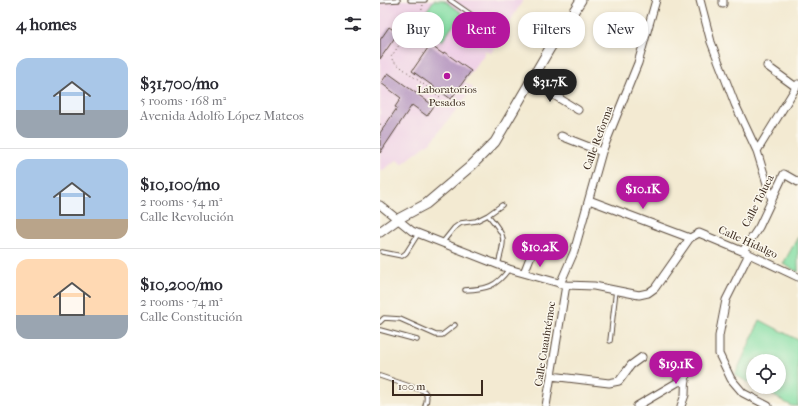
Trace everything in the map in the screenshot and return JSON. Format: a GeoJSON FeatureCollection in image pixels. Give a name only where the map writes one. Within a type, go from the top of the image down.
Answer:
{"type":"FeatureCollection","features":[{"type":"Feature","properties":{"kind":"street"},"geometry":{"type":"LineString","coordinates":[[380,232],[398,219],[426,204],[476,162],[495,142],[581,0]]}},
{"type":"Feature","properties":{"kind":"street","name":"Calle Reforma"},"geometry":{"type":"LineString","coordinates":[[563,284],[574,252],[602,152],[638,63],[656,0]]}},
{"type":"Feature","properties":{"kind":"street"},"geometry":{"type":"LineString","coordinates":[[700,0],[711,42],[735,104],[757,151],[772,200]]}},
{"type":"Feature","properties":{"kind":"street"},"geometry":{"type":"LineString","coordinates":[[757,151],[797,85],[767,66]]}},
{"type":"Feature","properties":{"kind":"street"},"geometry":{"type":"LineString","coordinates":[[531,81],[578,110]]}},
{"type":"Feature","properties":{"kind":"street"},"geometry":{"type":"LineString","coordinates":[[561,136],[602,152]]}},
{"type":"Feature","properties":{"kind":"street","name":"Calle Toluca"},"geometry":{"type":"LineString","coordinates":[[768,406],[744,394],[731,379],[719,354],[719,336],[726,300],[746,252],[784,174],[798,182]]}},
{"type":"Feature","properties":{"kind":"street"},"geometry":{"type":"LineString","coordinates":[[380,205],[418,234],[509,269],[563,284],[594,286],[639,295],[648,293],[655,288],[690,238],[589,200]]}},
{"type":"Feature","properties":{"kind":"street","name":"Calle Hidalgo"},"geometry":{"type":"LineString","coordinates":[[690,238],[698,233],[704,234],[798,277]]}},
{"type":"Feature","properties":{"kind":"street"},"geometry":{"type":"LineString","coordinates":[[524,273],[537,240]]}},
{"type":"Feature","properties":{"kind":"street","name":"Calle Cuauhtémoc"},"geometry":{"type":"LineString","coordinates":[[546,406],[563,284]]}},
{"type":"Feature","properties":{"kind":"street"},"geometry":{"type":"LineString","coordinates":[[551,376],[609,383],[619,381],[631,365],[642,357]]}},
{"type":"Feature","properties":{"kind":"street"},"geometry":{"type":"LineString","coordinates":[[681,406],[685,395],[686,367]]}},
{"type":"Feature","properties":{"kind":"street"},"geometry":{"type":"LineString","coordinates":[[637,406],[678,382],[686,381]]}},
{"type":"Feature","properties":{"kind":"lane"},"geometry":{"type":"LineString","coordinates":[[380,1],[398,0]]}},
{"type":"Feature","properties":{"kind":"lane"},"geometry":{"type":"LineString","coordinates":[[410,0],[425,0]]}},
{"type":"Feature","properties":{"kind":"lane"},"geometry":{"type":"LineString","coordinates":[[450,0],[467,12]]}},
{"type":"Feature","properties":{"kind":"lane"},"geometry":{"type":"LineString","coordinates":[[441,244],[457,226],[488,215],[502,205]]}},
{"type":"Feature","properties":{"kind":"lane"},"geometry":{"type":"LineString","coordinates":[[488,215],[504,235],[498,265]]}},
{"type":"Feature","properties":{"kind":"lane"},"geometry":{"type":"LineString","coordinates":[[382,252],[402,256],[418,234]]}},
{"type":"Feature","properties":{"kind":"lane"},"geometry":{"type":"LineString","coordinates":[[465,290],[483,289],[494,285],[509,269]]}},
{"type":"Feature","properties":{"kind":"lane"},"geometry":{"type":"LineString","coordinates":[[610,341],[616,290]]}},
{"type":"Feature","properties":{"kind":"lane"},"geometry":{"type":"LineString","coordinates":[[380,322],[384,318],[400,319],[436,335],[442,335],[455,325]]}},
{"type":"Feature","properties":{"kind":"lane"},"geometry":{"type":"LineString","coordinates":[[380,330],[417,340]]}},
{"type":"Feature","properties":{"kind":"lane"},"geometry":{"type":"LineString","coordinates":[[380,376],[424,391],[426,394],[425,406]]}},
{"type":"Feature","properties":{"kind":"path"},"geometry":{"type":"LineString","coordinates":[[425,0],[421,13],[391,57],[393,61],[440,97]]}},
{"type":"Feature","properties":{"kind":"shaded area"},"geometry":{"type":"Polygon","coordinates":[[[380,0],[523,0],[510,22],[510,12],[452,12],[452,48],[494,48],[491,53],[485,50],[483,56],[464,82],[473,88],[433,140],[402,164],[397,160],[380,172],[380,0]]]}},
{"type":"Feature","properties":{"kind":"green space"},"geometry":{"type":"Polygon","coordinates":[[[434,0],[444,0],[461,12],[452,12],[452,27],[444,38],[444,12],[426,12],[434,0]]]}},
{"type":"Feature","properties":{"kind":"green space"},"geometry":{"type":"Polygon","coordinates":[[[798,237],[798,272],[783,264],[798,237]]]}},
{"type":"Feature","properties":{"kind":"green space"},"geometry":{"type":"Polygon","coordinates":[[[760,320],[798,340],[798,406],[792,406],[770,394],[786,394],[786,354],[746,354],[746,381],[735,375],[760,320]]]}},
{"type":"Feature","properties":{"kind":"building"},"geometry":{"type":"Polygon","coordinates":[[[389,27],[392,29],[392,42],[380,59],[380,40],[389,27]]]}},
{"type":"Feature","properties":{"kind":"building","name":"Laboratorios Pesados"},"geometry":{"type":"Polygon","coordinates":[[[428,48],[434,48],[443,54],[444,52],[471,71],[451,99],[412,71],[428,48]]]}},
{"type":"Feature","properties":{"kind":"building"},"geometry":{"type":"Polygon","coordinates":[[[388,73],[434,106],[427,116],[412,105],[380,153],[380,133],[397,108],[395,107],[401,98],[381,83],[388,73]]]}},
{"type":"Feature","properties":{"kind":"place","name":"Laboratorios Pesados"},"geometry":{"type":"Point","coordinates":[447,76]}}]}
